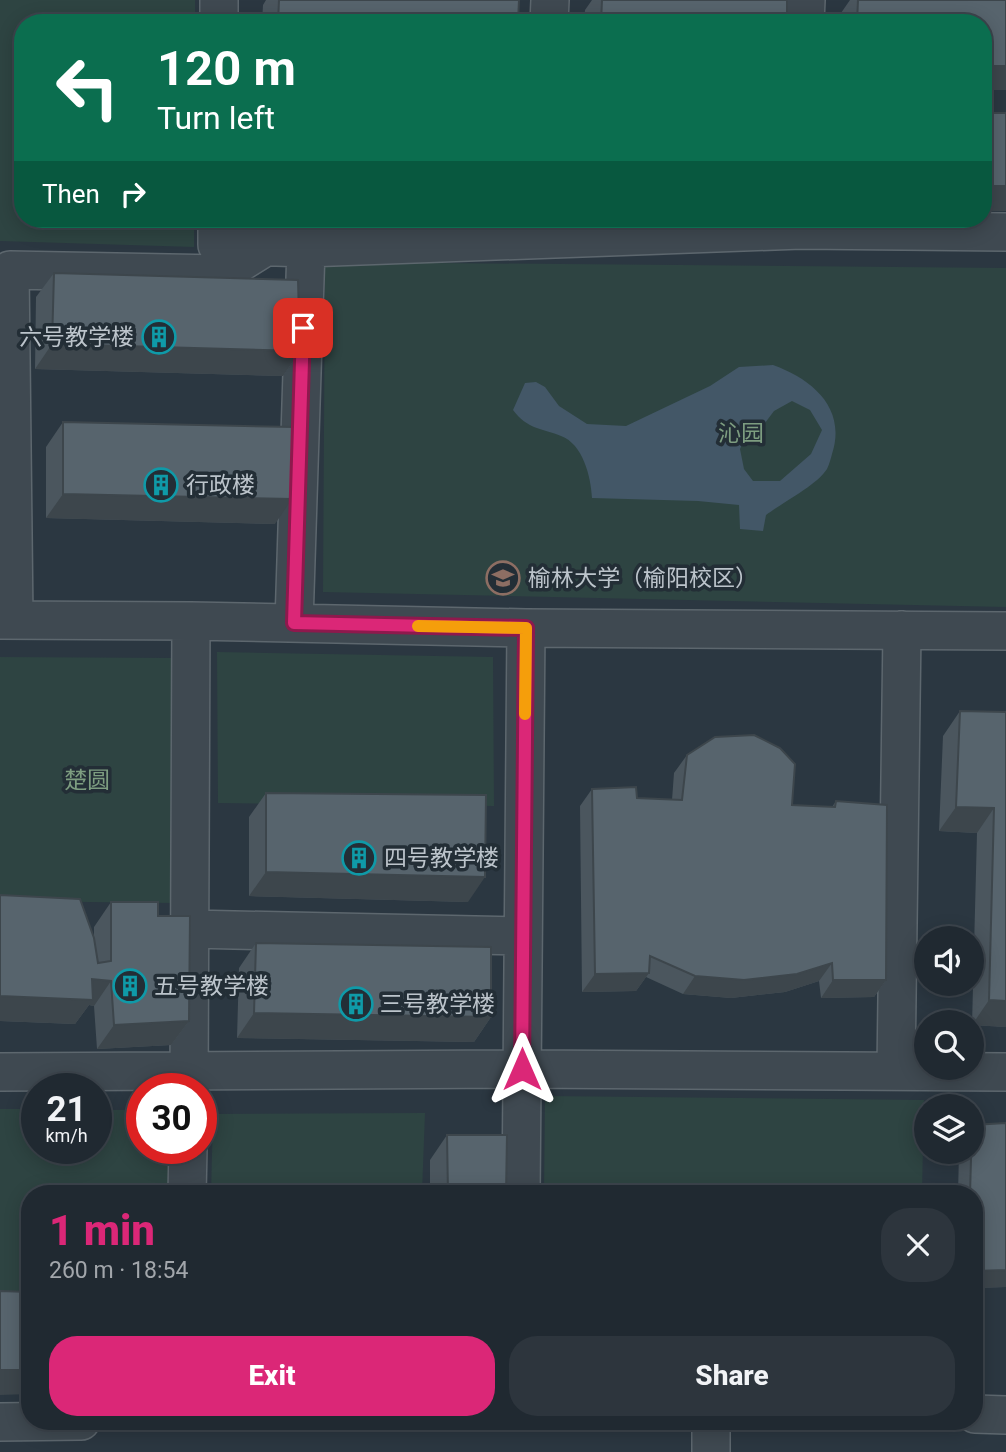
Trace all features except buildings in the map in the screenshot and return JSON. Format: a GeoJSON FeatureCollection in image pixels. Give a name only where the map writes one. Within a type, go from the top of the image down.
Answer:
{"type":"FeatureCollection","features":[{"type":"Feature","properties":{"kind":"street"},"geometry":{"type":"LineString","coordinates":[[218,228],[217,245],[306,248],[544,229],[608,228]]}},
{"type":"Feature","properties":{"kind":"street"},"geometry":{"type":"LineString","coordinates":[[889,228],[1006,232]]}},
{"type":"Feature","properties":{"kind":"street"},"geometry":{"type":"LineString","coordinates":[[265,247],[222,274],[10,270],[7,620],[526,628],[1006,631]]}},
{"type":"Feature","properties":{"kind":"street"},"geometry":{"type":"LineString","coordinates":[[294,623],[306,248]]}},
{"type":"Feature","properties":{"kind":"street"},"geometry":{"type":"LineString","coordinates":[[189,1073],[191,621]]}},
{"type":"Feature","properties":{"kind":"street"},"geometry":{"type":"LineString","coordinates":[[521,1185],[526,628]]}},
{"type":"Feature","properties":{"kind":"street"},"geometry":{"type":"LineString","coordinates":[[897,1071],[902,630]]}},
{"type":"Feature","properties":{"kind":"street"},"geometry":{"type":"LineString","coordinates":[[190,929],[523,936]]}},
{"type":"Feature","properties":{"kind":"street"},"geometry":{"type":"LineString","coordinates":[[217,1079],[522,1069],[1006,1072]]}},
{"type":"Feature","properties":{"kind":"street"},"geometry":{"type":"LineString","coordinates":[[0,1072],[126,1077]]}},
{"type":"Feature","properties":{"kind":"street"},"geometry":{"type":"LineString","coordinates":[[187,1185],[188,1164]]}},
{"type":"Feature","properties":{"kind":"street"},"geometry":{"type":"LineString","coordinates":[[983,1414],[1006,1415]]}},
{"type":"Feature","properties":{"kind":"street"},"geometry":{"type":"LineString","coordinates":[[0,1422],[21,1422]]}},
{"type":"Feature","properties":{"kind":"street"},"geometry":{"type":"LineString","coordinates":[[711,1430],[711,1452]]}},
{"type":"Feature","properties":{"kind":"green space"},"geometry":{"type":"Polygon","coordinates":[[[0,0],[195,0],[195,14],[14,14],[14,228],[194,228],[194,247],[0,241],[0,0]]]}},
{"type":"Feature","properties":{"kind":"green space","name":"沁园"},"geometry":{"type":"Polygon","coordinates":[[[325,262],[1006,268],[1006,607],[323,592],[325,262]]]}},
{"type":"Feature","properties":{"kind":"green space"},"geometry":{"type":"Polygon","coordinates":[[[217,652],[493,657],[494,806],[218,803],[217,652]]]}},
{"type":"Feature","properties":{"kind":"green space","name":"楚圆"},"geometry":{"type":"Polygon","coordinates":[[[0,657],[174,658],[174,903],[0,901],[0,657]]]}},
{"type":"Feature","properties":{"kind":"green space"},"geometry":{"type":"Polygon","coordinates":[[[545,1096],[914,1100],[914,1164],[923,1164],[922,1185],[544,1185],[545,1096]]]}},
{"type":"Feature","properties":{"kind":"green space"},"geometry":{"type":"Polygon","coordinates":[[[0,1109],[21,1109],[21,1164],[112,1164],[112,1110],[126,1110],[126,1164],[171,1164],[171,1185],[21,1185],[21,1305],[0,1305],[0,1109]]]}},
{"type":"Feature","properties":{"kind":"green space"},"geometry":{"type":"Polygon","coordinates":[[[425,1113],[422,1185],[211,1185],[212,1164],[217,1164],[217,1114],[425,1113]]]}},
{"type":"Feature","properties":{"kind":"water"},"geometry":{"type":"Polygon","coordinates":[[[773,365],[801,378],[823,398],[835,423],[832,456],[827,469],[808,487],[766,515],[763,531],[740,529],[739,505],[592,498],[588,471],[575,446],[561,436],[529,424],[513,410],[525,383],[536,382],[545,387],[559,406],[587,424],[626,426],[710,386],[739,367],[773,365]],[[792,401],[774,411],[762,427],[746,435],[740,449],[744,469],[753,481],[780,481],[811,454],[822,430],[810,410],[792,401]]]}},
{"type":"Feature","properties":{"kind":"slow traffic"},"geometry":{"type":"LineString","coordinates":[[418,626],[526,628],[525,714]]}},
{"type":"Feature","properties":{"kind":"place","name":"六号教学楼"},"geometry":{"type":"Point","coordinates":[159,337]}},
{"type":"Feature","properties":{"kind":"place","name":"行政楼"},"geometry":{"type":"Point","coordinates":[161,485]}},
{"type":"Feature","properties":{"kind":"place","name":"榆林大学（榆阳校区）"},"geometry":{"type":"Point","coordinates":[503,578]}},
{"type":"Feature","properties":{"kind":"place","name":"四号教学楼"},"geometry":{"type":"Point","coordinates":[359,858]}},
{"type":"Feature","properties":{"kind":"place","name":"五号教学楼"},"geometry":{"type":"Point","coordinates":[130,986]}},
{"type":"Feature","properties":{"kind":"place","name":"三号教学楼"},"geometry":{"type":"Point","coordinates":[356,1004]}},
{"type":"Feature","properties":{"kind":"route"},"geometry":{"type":"LineString","coordinates":[[303,328],[294,623],[526,628],[522,1069]]}}]}
